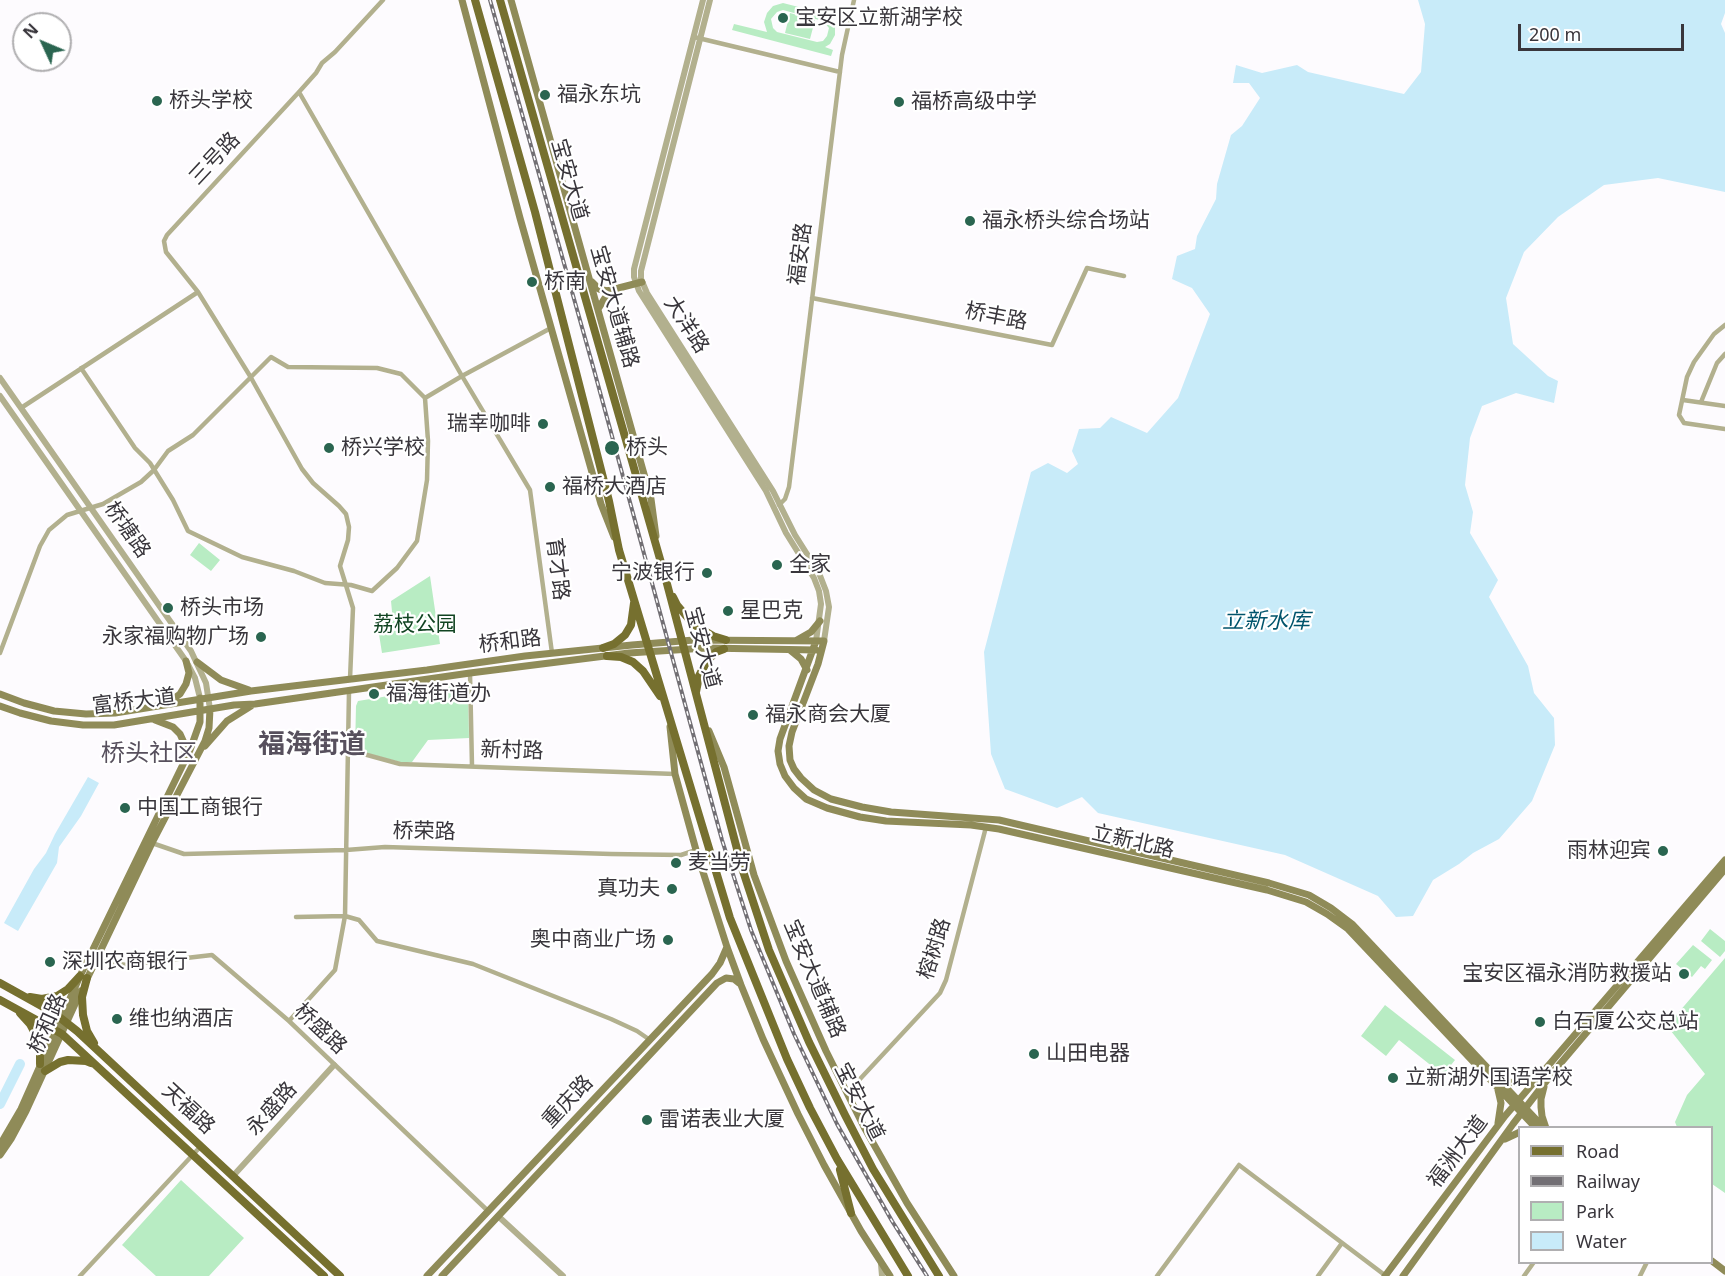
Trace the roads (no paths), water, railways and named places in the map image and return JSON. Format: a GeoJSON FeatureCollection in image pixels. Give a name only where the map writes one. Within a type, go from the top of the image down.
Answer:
{"type":"FeatureCollection","features":[{"type":"Feature","properties":{"kind":"main road"},"geometry":{"type":"LineString","coordinates":[[462,0],[520,218],[601,504],[619,550]]}},
{"type":"Feature","properties":{"kind":"main road","name":"宝安大道"},"geometry":{"type":"LineString","coordinates":[[475,0],[538,223],[619,550],[734,929],[787,1059],[837,1160],[908,1276]]}},
{"type":"Feature","properties":{"kind":"main road","name":"宝安大道"},"geometry":{"type":"LineString","coordinates":[[500,0],[666,580],[742,868],[769,950],[834,1094],[873,1169],[939,1276]]}},
{"type":"Feature","properties":{"kind":"main road","name":"宝安大道辅路"},"geometry":{"type":"LineString","coordinates":[[511,0],[651,499],[658,555]]}},
{"type":"Feature","properties":{"kind":"main road"},"geometry":{"type":"LineString","coordinates":[[590,280],[596,287],[607,291],[639,285]]}},
{"type":"Feature","properties":{"kind":"main road"},"geometry":{"type":"LineString","coordinates":[[598,309],[608,297],[639,285]]}},
{"type":"Feature","properties":{"kind":"main road"},"geometry":{"type":"LineString","coordinates":[[666,580],[677,605],[693,624],[725,644],[711,656],[703,667],[696,696]]}},
{"type":"Feature","properties":{"kind":"main road"},"geometry":{"type":"LineString","coordinates":[[605,652],[628,631],[633,618],[634,598]]}},
{"type":"Feature","properties":{"kind":"main road"},"geometry":{"type":"LineString","coordinates":[[794,641],[811,632],[820,621]]}},
{"type":"Feature","properties":{"kind":"main road","name":"桥和路"},"geometry":{"type":"LineString","coordinates":[[0,1155],[19,1125],[83,977],[184,762],[198,730],[202,710],[649,647],[820,641]]}},
{"type":"Feature","properties":{"kind":"main road","name":"立新北路"},"geometry":{"type":"LineString","coordinates":[[820,641],[789,741],[792,765],[808,785],[831,799],[862,807],[891,812],[987,818],[1297,890],[1320,901],[1352,924],[1495,1076],[1516,1103]]}},
{"type":"Feature","properties":{"kind":"main road","name":"桥和路"},"geometry":{"type":"LineString","coordinates":[[725,644],[787,650],[818,650]]}},
{"type":"Feature","properties":{"kind":"main road"},"geometry":{"type":"LineString","coordinates":[[787,650],[801,658],[807,670]]}},
{"type":"Feature","properties":{"kind":"main road","name":"立新北路"},"geometry":{"type":"LineString","coordinates":[[818,650],[807,670],[780,738],[778,752],[783,772],[802,796],[827,808],[860,817],[886,821],[986,827],[1267,890],[1311,904],[1348,929],[1495,1085],[1543,1126]]}},
{"type":"Feature","properties":{"kind":"main road"},"geometry":{"type":"LineString","coordinates":[[605,652],[633,662],[650,680],[665,704]]}},
{"type":"Feature","properties":{"kind":"main road","name":"桥和路"},"geometry":{"type":"LineString","coordinates":[[200,699],[552,653],[605,652]]}},
{"type":"Feature","properties":{"kind":"main road"},"geometry":{"type":"LineString","coordinates":[[167,703],[180,694],[186,684],[189,673],[186,661]]}},
{"type":"Feature","properties":{"kind":"main road"},"geometry":{"type":"LineString","coordinates":[[197,662],[221,680],[251,691]]}},
{"type":"Feature","properties":{"kind":"main road"},"geometry":{"type":"LineString","coordinates":[[283,687],[285,700]]}},
{"type":"Feature","properties":{"kind":"main road","name":"富桥大道"},"geometry":{"type":"LineString","coordinates":[[0,694],[24,704],[54,711],[86,714],[129,711],[200,699]]}},
{"type":"Feature","properties":{"kind":"main road","name":"桥塘路"},"geometry":{"type":"LineString","coordinates":[[200,699],[202,710]]}},
{"type":"Feature","properties":{"kind":"main road"},"geometry":{"type":"LineString","coordinates":[[198,755],[227,721],[255,704]]}},
{"type":"Feature","properties":{"kind":"main road","name":"富桥大道"},"geometry":{"type":"LineString","coordinates":[[0,706],[28,716],[98,726],[130,723],[202,710]]}},
{"type":"Feature","properties":{"kind":"main road","name":"桥和路"},"geometry":{"type":"LineString","coordinates":[[83,977],[96,960],[152,843],[198,755],[209,728],[210,709]]}},
{"type":"Feature","properties":{"kind":"main road","name":"宝安大道辅路"},"geometry":{"type":"LineString","coordinates":[[699,710],[724,767],[751,864],[782,951],[847,1093],[897,1186],[954,1276]]}},
{"type":"Feature","properties":{"kind":"main road"},"geometry":{"type":"LineString","coordinates":[[129,711],[130,723]]}},
{"type":"Feature","properties":{"kind":"main road"},"geometry":{"type":"LineString","coordinates":[[669,716],[675,774],[696,850],[741,985],[763,1040],[824,1165],[890,1276]]}},
{"type":"Feature","properties":{"kind":"main road"},"geometry":{"type":"LineString","coordinates":[[153,719],[173,727],[180,734],[185,745],[184,762]]}},
{"type":"Feature","properties":{"kind":"main road","name":"福洲大道"},"geometry":{"type":"LineString","coordinates":[[1385,1276],[1497,1126],[1725,860]]}},
{"type":"Feature","properties":{"kind":"main road","name":"福洲大道"},"geometry":{"type":"LineString","coordinates":[[1403,1276],[1523,1110],[1586,1032],[1725,869]]}},
{"type":"Feature","properties":{"kind":"main road","name":"重庆路"},"geometry":{"type":"LineString","coordinates":[[427,1276],[716,969],[727,947]]}},
{"type":"Feature","properties":{"kind":"main road"},"geometry":{"type":"LineString","coordinates":[[24,996],[42,999],[57,996],[83,977]]}},
{"type":"Feature","properties":{"kind":"main road"},"geometry":{"type":"LineString","coordinates":[[83,977],[83,1015],[87,1031],[98,1049]]}},
{"type":"Feature","properties":{"kind":"main road","name":"重庆路"},"geometry":{"type":"LineString","coordinates":[[442,1276],[720,981],[730,978],[741,985]]}},
{"type":"Feature","properties":{"kind":"main road","name":"天福路"},"geometry":{"type":"LineString","coordinates":[[0,983],[64,1020],[98,1049],[340,1276]]}},
{"type":"Feature","properties":{"kind":"main road","name":"天福路"},"geometry":{"type":"LineString","coordinates":[[0,1000],[59,1031],[324,1276]]}},
{"type":"Feature","properties":{"kind":"main road"},"geometry":{"type":"LineString","coordinates":[[681,1007],[688,1014]]}},
{"type":"Feature","properties":{"kind":"main road"},"geometry":{"type":"LineString","coordinates":[[15,1008],[30,1024],[36,1035],[42,1068],[68,1060],[86,1061],[98,1066]]}},
{"type":"Feature","properties":{"kind":"main road","name":"桥和路"},"geometry":{"type":"LineString","coordinates":[[0,1144],[42,1068]]}},
{"type":"Feature","properties":{"kind":"main road"},"geometry":{"type":"LineString","coordinates":[[1495,1076],[1516,1083],[1544,1070]]}},
{"type":"Feature","properties":{"kind":"main road"},"geometry":{"type":"LineString","coordinates":[[1544,1126],[1541,1099],[1546,1081]]}},
{"type":"Feature","properties":{"kind":"main road"},"geometry":{"type":"LineString","coordinates":[[1495,1085],[1501,1103],[1497,1126]]}},
{"type":"Feature","properties":{"kind":"main road","name":"立新北路"},"geometry":{"type":"LineString","coordinates":[[1523,1110],[1535,1126]]}},
{"type":"Feature","properties":{"kind":"main road"},"geometry":{"type":"LineString","coordinates":[[1498,1144],[1518,1133]]}},
{"type":"Feature","properties":{"kind":"main road"},"geometry":{"type":"LineString","coordinates":[[837,1160],[851,1213]]}},
{"type":"Feature","properties":{"kind":"main road"},"geometry":{"type":"LineString","coordinates":[[1713,1262],[1725,1271]]}},
{"type":"Feature","properties":{"kind":"street","name":"三号路"},"geometry":{"type":"LineString","coordinates":[[198,292],[166,252],[164,241],[167,235],[299,92],[322,63],[384,0]]}},
{"type":"Feature","properties":{"kind":"street","name":"大洋路"},"geometry":{"type":"LineString","coordinates":[[697,38],[703,0]]}},
{"type":"Feature","properties":{"kind":"street","name":"大洋路"},"geometry":{"type":"LineString","coordinates":[[710,0],[697,38],[634,269],[639,285],[766,491],[816,567],[825,585],[829,612],[820,641]]}},
{"type":"Feature","properties":{"kind":"street","name":"福安路"},"geometry":{"type":"LineString","coordinates":[[777,507],[786,496],[789,487],[840,72],[854,0]]}},
{"type":"Feature","properties":{"kind":"street"},"geometry":{"type":"LineString","coordinates":[[697,38],[840,72]]}},
{"type":"Feature","properties":{"kind":"street"},"geometry":{"type":"LineString","coordinates":[[299,92],[462,376]]}},
{"type":"Feature","properties":{"kind":"street","name":"桥丰路"},"geometry":{"type":"LineString","coordinates":[[812,298],[1052,345],[1086,268],[1124,276]]}},
{"type":"Feature","properties":{"kind":"street"},"geometry":{"type":"LineString","coordinates":[[21,408],[198,292],[250,376],[302,469],[313,483],[346,514],[349,527],[348,540],[340,566],[353,608],[351,679]]}},
{"type":"Feature","properties":{"kind":"street"},"geometry":{"type":"LineString","coordinates":[[1725,326],[1714,334],[1694,362],[1687,377],[1679,415],[1684,423],[1725,429]]}},
{"type":"Feature","properties":{"kind":"street"},"geometry":{"type":"LineString","coordinates":[[425,398],[551,328]]}},
{"type":"Feature","properties":{"kind":"street"},"geometry":{"type":"LineString","coordinates":[[1701,402],[1717,363],[1725,354]]}},
{"type":"Feature","properties":{"kind":"street"},"geometry":{"type":"LineString","coordinates":[[0,653],[44,537],[56,523],[67,515],[92,508],[141,482],[154,470],[168,451],[193,435],[270,357],[288,367],[377,368],[401,374],[425,398],[428,441],[427,480],[417,541],[396,568],[372,591],[351,585],[325,582],[242,556],[188,531],[173,500],[154,470],[150,463],[135,448],[81,368]]}},
{"type":"Feature","properties":{"kind":"street","name":"育才路"},"geometry":{"type":"LineString","coordinates":[[462,376],[530,489],[552,653]]}},
{"type":"Feature","properties":{"kind":"street","name":"桥塘路"},"geometry":{"type":"LineString","coordinates":[[0,378],[191,651],[206,683],[210,709]]}},
{"type":"Feature","properties":{"kind":"street","name":"桥塘路"},"geometry":{"type":"LineString","coordinates":[[0,396],[186,661],[195,678],[200,699]]}},
{"type":"Feature","properties":{"kind":"street"},"geometry":{"type":"LineString","coordinates":[[1683,400],[1725,406]]}},
{"type":"Feature","properties":{"kind":"street","name":"大洋路"},"geometry":{"type":"LineString","coordinates":[[777,507],[786,533],[817,584],[821,604],[820,641]]}},
{"type":"Feature","properties":{"kind":"street"},"geometry":{"type":"LineString","coordinates":[[470,673],[472,766]]}},
{"type":"Feature","properties":{"kind":"street"},"geometry":{"type":"LineString","coordinates":[[289,1022],[334,970],[345,916],[349,691]]}},
{"type":"Feature","properties":{"kind":"street","name":"新村路"},"geometry":{"type":"LineString","coordinates":[[349,750],[400,764],[675,774]]}},
{"type":"Feature","properties":{"kind":"street","name":"榕树路"},"geometry":{"type":"LineString","coordinates":[[847,1093],[940,993],[946,980],[987,818]]}},
{"type":"Feature","properties":{"kind":"street","name":"桥荣路"},"geometry":{"type":"LineString","coordinates":[[152,843],[184,854],[396,847],[681,855],[696,850]]}},
{"type":"Feature","properties":{"kind":"street"},"geometry":{"type":"LineString","coordinates":[[296,917],[345,916],[359,920],[377,941],[473,964],[611,1019],[650,1040]]}},
{"type":"Feature","properties":{"kind":"street","name":"桥盛路"},"geometry":{"type":"LineString","coordinates":[[96,960],[126,965],[212,955],[289,1022],[488,1211]]}},
{"type":"Feature","properties":{"kind":"street","name":"永盛路"},"geometry":{"type":"LineString","coordinates":[[233,1176],[334,1065]]}},
{"type":"Feature","properties":{"kind":"street"},"geometry":{"type":"LineString","coordinates":[[80,1276],[201,1146]]}},
{"type":"Feature","properties":{"kind":"street"},"geometry":{"type":"LineString","coordinates":[[1157,1276],[1239,1166],[1385,1276]]}},
{"type":"Feature","properties":{"kind":"street"},"geometry":{"type":"LineString","coordinates":[[498,1216],[563,1276]]}},
{"type":"Feature","properties":{"kind":"street"},"geometry":{"type":"LineString","coordinates":[[1318,1276],[1342,1243]]}},
{"type":"Feature","properties":{"kind":"street"},"geometry":{"type":"LineString","coordinates":[[880,1261],[882,1276]]}},
{"type":"Feature","properties":{"kind":"street"},"geometry":{"type":"LineString","coordinates":[[1524,1276],[1533,1264]]}},
{"type":"Feature","properties":{"kind":"water","name":"立新水库"},"geometry":{"type":"Polygon","coordinates":[[[1418,0],[1725,0],[1725,13],[1721,24],[1725,33],[1725,192],[1658,178],[1604,185],[1558,217],[1524,252],[1506,298],[1513,344],[1548,376],[1558,381],[1554,403],[1516,393],[1482,406],[1470,438],[1465,485],[1473,512],[1470,533],[1498,580],[1489,597],[1528,666],[1534,693],[1554,718],[1555,745],[1532,801],[1499,839],[1473,853],[1433,880],[1413,916],[1396,917],[1378,896],[1285,855],[1098,813],[1082,797],[1057,808],[1005,789],[991,754],[984,652],[1031,472],[1048,463],[1067,473],[1078,464],[1072,451],[1079,429],[1100,428],[1111,417],[1147,433],[1178,398],[1210,314],[1192,288],[1172,279],[1177,256],[1195,249],[1197,236],[1216,199],[1217,184],[1231,135],[1242,126],[1260,98],[1249,83],[1233,83],[1236,65],[1262,73],[1297,65],[1308,72],[1404,94],[1421,72],[1425,24],[1418,0]]]}},
{"type":"Feature","properties":{"kind":"water"},"geometry":{"type":"Polygon","coordinates":[[[88,777],[99,783],[81,816],[59,847],[57,863],[18,931],[4,923],[88,777]]]}},
{"type":"Feature","properties":{"kind":"waterway"},"geometry":{"type":"LineString","coordinates":[[0,1104],[20,1064]]}},
{"type":"Feature","properties":{"kind":"railway"},"geometry":{"type":"LineString","coordinates":[[490,0],[722,840],[751,930],[794,1034],[837,1124],[892,1221],[927,1276]]}},
{"type":"Feature","properties":{"kind":"place","name":"宝安区立新湖学校"},"geometry":{"type":"Point","coordinates":[783,18]}},
{"type":"Feature","properties":{"kind":"place","name":"福永东坑"},"geometry":{"type":"Point","coordinates":[545,95]}},
{"type":"Feature","properties":{"kind":"place","name":"桥头学校"},"geometry":{"type":"Point","coordinates":[157,101]}},
{"type":"Feature","properties":{"kind":"place","name":"福桥高级中学"},"geometry":{"type":"Point","coordinates":[899,102]}},
{"type":"Feature","properties":{"kind":"place","name":"福永桥头综合场站"},"geometry":{"type":"Point","coordinates":[970,221]}},
{"type":"Feature","properties":{"kind":"place","name":"桥南"},"geometry":{"type":"Point","coordinates":[532,282]}},
{"type":"Feature","properties":{"kind":"place","name":"瑞幸咖啡"},"geometry":{"type":"Point","coordinates":[543,424]}},
{"type":"Feature","properties":{"kind":"place","name":"桥兴学校"},"geometry":{"type":"Point","coordinates":[329,448]}},
{"type":"Feature","properties":{"kind":"place","name":"桥头"},"geometry":{"type":"Point","coordinates":[612,448]}},
{"type":"Feature","properties":{"kind":"place","name":"福桥大酒店"},"geometry":{"type":"Point","coordinates":[550,487]}},
{"type":"Feature","properties":{"kind":"place","name":"全家"},"geometry":{"type":"Point","coordinates":[777,565]}},
{"type":"Feature","properties":{"kind":"place","name":"宁波银行"},"geometry":{"type":"Point","coordinates":[707,573]}},
{"type":"Feature","properties":{"kind":"place","name":"桥头市场"},"geometry":{"type":"Point","coordinates":[168,608]}},
{"type":"Feature","properties":{"kind":"place","name":"星巴克"},"geometry":{"type":"Point","coordinates":[728,611]}},
{"type":"Feature","properties":{"kind":"place","name":"永家福购物广场"},"geometry":{"type":"Point","coordinates":[261,637]}},
{"type":"Feature","properties":{"kind":"place","name":"福海街道办"},"geometry":{"type":"Point","coordinates":[374,694]}},
{"type":"Feature","properties":{"kind":"place","name":"福永商会大厦"},"geometry":{"type":"Point","coordinates":[753,715]}},
{"type":"Feature","properties":{"kind":"place","name":"中国工商银行"},"geometry":{"type":"Point","coordinates":[125,808]}},
{"type":"Feature","properties":{"kind":"place","name":"雨林迎宾"},"geometry":{"type":"Point","coordinates":[1663,851]}},
{"type":"Feature","properties":{"kind":"place","name":"麦当劳"},"geometry":{"type":"Point","coordinates":[676,863]}},
{"type":"Feature","properties":{"kind":"place","name":"真功夫"},"geometry":{"type":"Point","coordinates":[672,889]}},
{"type":"Feature","properties":{"kind":"place","name":"奥中商业广场"},"geometry":{"type":"Point","coordinates":[668,940]}},
{"type":"Feature","properties":{"kind":"place","name":"深圳农商银行"},"geometry":{"type":"Point","coordinates":[50,962]}},
{"type":"Feature","properties":{"kind":"place","name":"宝安区福永消防救援站"},"geometry":{"type":"Point","coordinates":[1684,974]}},
{"type":"Feature","properties":{"kind":"place","name":"维也纳酒店"},"geometry":{"type":"Point","coordinates":[117,1019]}},
{"type":"Feature","properties":{"kind":"place","name":"白石厦公交总站"},"geometry":{"type":"Point","coordinates":[1540,1022]}},
{"type":"Feature","properties":{"kind":"place","name":"山田电器"},"geometry":{"type":"Point","coordinates":[1034,1054]}},
{"type":"Feature","properties":{"kind":"place","name":"立新湖外国语学校"},"geometry":{"type":"Point","coordinates":[1393,1078]}},
{"type":"Feature","properties":{"kind":"place","name":"雷诺表业大厦"},"geometry":{"type":"Point","coordinates":[647,1120]}},
{"type":"Feature","properties":{"kind":"district","name":"福海街道"},"geometry":{"type":"Point","coordinates":[312,745]}},
{"type":"Feature","properties":{"kind":"district","name":"桥头社区"},"geometry":{"type":"Point","coordinates":[149,754]}},
{"type":"Feature","properties":{"kind":"park label","name":"荔枝公园"},"geometry":{"type":"Point","coordinates":[415,625]}}]}
